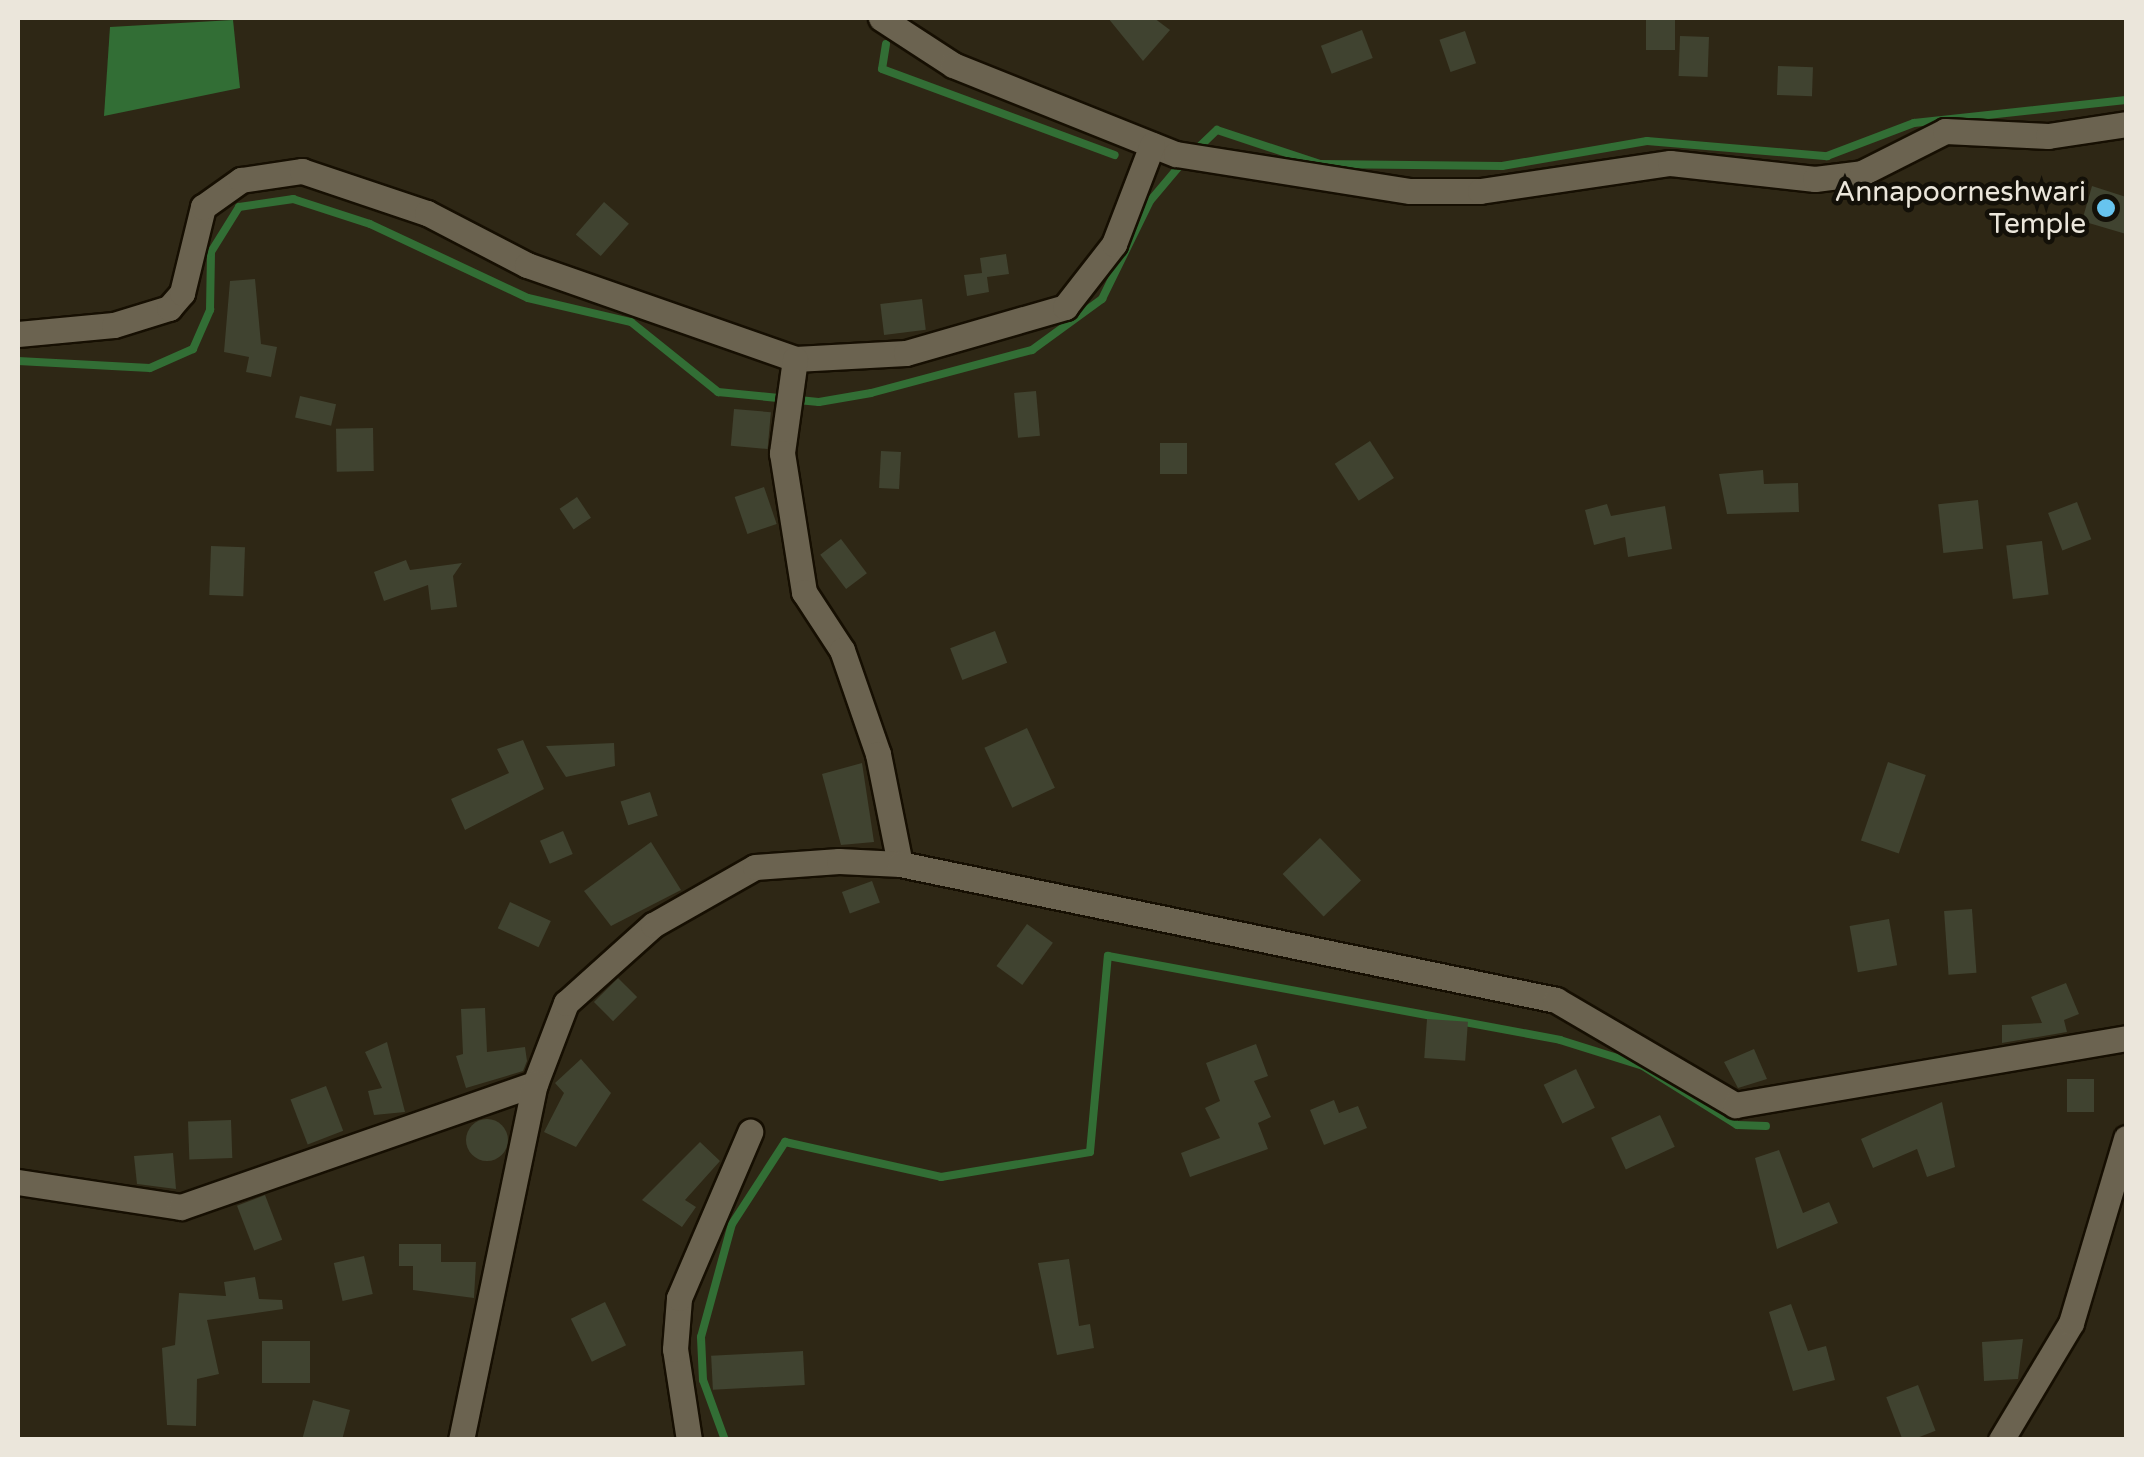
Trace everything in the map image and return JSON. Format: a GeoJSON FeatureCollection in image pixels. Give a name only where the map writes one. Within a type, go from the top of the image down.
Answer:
{"type":"FeatureCollection","features":[{"type":"Feature","properties":{"kind":"street"},"geometry":{"type":"LineString","coordinates":[[881,18],[953,65],[1164,149],[1219,162],[1410,192],[1480,192],[1670,164],[1814,179],[1862,173],[1945,131],[2048,136],[2126,124]]}},
{"type":"Feature","properties":{"kind":"street"},"geometry":{"type":"LineString","coordinates":[[18,334],[114,324],[169,308],[182,293],[204,207],[240,180],[302,172],[426,213],[528,266],[790,370],[906,353],[1065,307],[1114,244],[1164,149]]}},
{"type":"Feature","properties":{"kind":"street"},"geometry":{"type":"LineString","coordinates":[[790,370],[782,453],[804,592],[842,650],[878,754],[900,864]]}},
{"type":"Feature","properties":{"kind":"street"},"geometry":{"type":"LineString","coordinates":[[460,1440],[535,1084],[566,1003],[653,925],[755,867],[900,864],[1556,1000],[1735,1105],[2126,1038]]}},
{"type":"Feature","properties":{"kind":"street"},"geometry":{"type":"LineString","coordinates":[[18,1182],[181,1208],[535,1084]]}},
{"type":"Feature","properties":{"kind":"street"},"geometry":{"type":"LineString","coordinates":[[689,1440],[674,1349],[679,1298],[750,1132]]}},
{"type":"Feature","properties":{"kind":"street"},"geometry":{"type":"LineString","coordinates":[[2001,1440],[2071,1323],[2126,1138]]}},
{"type":"Feature","properties":{"kind":"shaded area"},"geometry":{"type":"Polygon","coordinates":[[[233,20],[240,88],[104,116],[110,27],[233,20]]]}},
{"type":"Feature","properties":{"kind":"building"},"geometry":{"type":"Polygon","coordinates":[[[1108,18],[1154,18],[1170,30],[1143,61],[1108,18]]]}},
{"type":"Feature","properties":{"kind":"building"},"geometry":{"type":"Polygon","coordinates":[[[1646,18],[1675,18],[1675,50],[1646,50],[1646,18]]]}},
{"type":"Feature","properties":{"kind":"building"},"geometry":{"type":"Polygon","coordinates":[[[1362,30],[1373,58],[1332,74],[1321,46],[1362,30]]]}},
{"type":"Feature","properties":{"kind":"building"},"geometry":{"type":"Polygon","coordinates":[[[1465,31],[1476,63],[1451,72],[1439,40],[1465,31]]]}},
{"type":"Feature","properties":{"kind":"building"},"geometry":{"type":"Polygon","coordinates":[[[1680,36],[1709,37],[1708,77],[1679,76],[1680,36]]]}},
{"type":"Feature","properties":{"kind":"building"},"geometry":{"type":"Polygon","coordinates":[[[1778,66],[1813,67],[1812,96],[1777,95],[1778,66]]]}},
{"type":"Feature","properties":{"kind":"building","name":"Annapoorneshwari Temple"},"geometry":{"type":"Polygon","coordinates":[[[2092,186],[2126,197],[2126,234],[2082,221],[2092,186]]]}},
{"type":"Feature","properties":{"kind":"building"},"geometry":{"type":"Polygon","coordinates":[[[604,202],[629,224],[601,256],[576,234],[604,202]]]}},
{"type":"Feature","properties":{"kind":"building"},"geometry":{"type":"Polygon","coordinates":[[[1006,254],[1009,274],[987,277],[989,292],[967,296],[964,275],[982,273],[980,258],[1006,254]]]}},
{"type":"Feature","properties":{"kind":"building"},"geometry":{"type":"Polygon","coordinates":[[[255,279],[261,344],[277,347],[271,377],[246,372],[249,357],[224,352],[230,281],[255,279]]]}},
{"type":"Feature","properties":{"kind":"building"},"geometry":{"type":"Polygon","coordinates":[[[922,299],[926,330],[884,335],[880,304],[922,299]]]}},
{"type":"Feature","properties":{"kind":"building"},"geometry":{"type":"Polygon","coordinates":[[[1036,391],[1040,436],[1018,438],[1014,393],[1036,391]]]}},
{"type":"Feature","properties":{"kind":"building"},"geometry":{"type":"Polygon","coordinates":[[[300,396],[336,404],[331,426],[295,417],[300,396]]]}},
{"type":"Feature","properties":{"kind":"building"},"geometry":{"type":"Polygon","coordinates":[[[734,409],[771,412],[768,449],[731,446],[734,409]]]}},
{"type":"Feature","properties":{"kind":"building"},"geometry":{"type":"Polygon","coordinates":[[[373,428],[374,471],[337,472],[336,429],[373,428]]]}},
{"type":"Feature","properties":{"kind":"building"},"geometry":{"type":"Polygon","coordinates":[[[1370,441],[1394,478],[1359,501],[1335,464],[1370,441]]]}},
{"type":"Feature","properties":{"kind":"building"},"geometry":{"type":"Polygon","coordinates":[[[1160,443],[1187,443],[1187,474],[1160,474],[1160,443]]]}},
{"type":"Feature","properties":{"kind":"building"},"geometry":{"type":"Polygon","coordinates":[[[881,451],[901,452],[899,489],[879,488],[881,451]]]}},
{"type":"Feature","properties":{"kind":"building"},"geometry":{"type":"Polygon","coordinates":[[[1763,470],[1764,484],[1798,483],[1799,512],[1727,514],[1719,474],[1763,470]]]}},
{"type":"Feature","properties":{"kind":"building"},"geometry":{"type":"Polygon","coordinates":[[[764,487],[777,524],[747,534],[735,497],[764,487]]]}},
{"type":"Feature","properties":{"kind":"building"},"geometry":{"type":"Polygon","coordinates":[[[577,497],[591,518],[574,529],[560,509],[577,497]]]}},
{"type":"Feature","properties":{"kind":"building"},"geometry":{"type":"Polygon","coordinates":[[[1978,500],[1983,549],[1943,553],[1938,504],[1978,500]]]}},
{"type":"Feature","properties":{"kind":"building"},"geometry":{"type":"Polygon","coordinates":[[[2077,502],[2091,539],[2062,550],[2048,513],[2077,502]]]}},
{"type":"Feature","properties":{"kind":"building"},"geometry":{"type":"Polygon","coordinates":[[[1607,504],[1611,516],[1665,506],[1672,549],[1628,557],[1625,537],[1594,545],[1585,510],[1607,504]]]}},
{"type":"Feature","properties":{"kind":"building"},"geometry":{"type":"Polygon","coordinates":[[[841,539],[867,573],[846,589],[820,555],[841,539]]]}},
{"type":"Feature","properties":{"kind":"building"},"geometry":{"type":"Polygon","coordinates":[[[2042,541],[2049,595],[2013,599],[2006,545],[2042,541]]]}},
{"type":"Feature","properties":{"kind":"building"},"geometry":{"type":"Polygon","coordinates":[[[211,546],[245,547],[243,596],[209,595],[211,546]]]}},
{"type":"Feature","properties":{"kind":"building"},"geometry":{"type":"Polygon","coordinates":[[[406,560],[410,570],[462,563],[453,576],[457,607],[431,610],[428,585],[384,601],[374,572],[406,560]]]}},
{"type":"Feature","properties":{"kind":"building"},"geometry":{"type":"Polygon","coordinates":[[[995,631],[1007,663],[962,680],[950,648],[995,631]]]}},
{"type":"Feature","properties":{"kind":"building"},"geometry":{"type":"Polygon","coordinates":[[[1027,728],[1055,788],[1012,808],[984,748],[1027,728]]]}},
{"type":"Feature","properties":{"kind":"building"},"geometry":{"type":"Polygon","coordinates":[[[523,740],[544,789],[465,830],[451,799],[509,773],[497,749],[523,740]]]}},
{"type":"Feature","properties":{"kind":"building"},"geometry":{"type":"Polygon","coordinates":[[[614,743],[615,766],[566,777],[546,746],[614,743]]]}},
{"type":"Feature","properties":{"kind":"building"},"geometry":{"type":"Polygon","coordinates":[[[1888,762],[1926,775],[1899,854],[1861,840],[1888,762]]]}},
{"type":"Feature","properties":{"kind":"building"},"geometry":{"type":"Polygon","coordinates":[[[862,763],[874,842],[841,845],[822,774],[862,763]]]}},
{"type":"Feature","properties":{"kind":"building"},"geometry":{"type":"Polygon","coordinates":[[[650,792],[658,816],[628,825],[621,802],[650,792]]]}},
{"type":"Feature","properties":{"kind":"building"},"geometry":{"type":"Polygon","coordinates":[[[563,831],[573,854],[550,864],[540,841],[563,831]]]}},
{"type":"Feature","properties":{"kind":"building"},"geometry":{"type":"Polygon","coordinates":[[[1320,838],[1361,880],[1324,917],[1283,874],[1320,838]]]}},
{"type":"Feature","properties":{"kind":"building"},"geometry":{"type":"Polygon","coordinates":[[[651,842],[681,890],[611,926],[584,891],[651,842]]]}},
{"type":"Feature","properties":{"kind":"building"},"geometry":{"type":"Polygon","coordinates":[[[872,881],[880,903],[850,914],[842,892],[872,881]]]}},
{"type":"Feature","properties":{"kind":"building"},"geometry":{"type":"Polygon","coordinates":[[[510,902],[551,921],[539,947],[498,928],[510,902]]]}},
{"type":"Feature","properties":{"kind":"building"},"geometry":{"type":"Polygon","coordinates":[[[1972,909],[1976,973],[1949,975],[1944,911],[1972,909]]]}},
{"type":"Feature","properties":{"kind":"building"},"geometry":{"type":"Polygon","coordinates":[[[1889,919],[1897,965],[1858,972],[1850,926],[1889,919]]]}},
{"type":"Feature","properties":{"kind":"building"},"geometry":{"type":"Polygon","coordinates":[[[1027,924],[1053,943],[1022,985],[996,966],[1027,924]]]}},
{"type":"Feature","properties":{"kind":"building"},"geometry":{"type":"Polygon","coordinates":[[[618,978],[637,997],[613,1021],[594,1002],[618,978]]]}},
{"type":"Feature","properties":{"kind":"building"},"geometry":{"type":"Polygon","coordinates":[[[2066,983],[2079,1014],[2064,1020],[2067,1032],[2002,1043],[2002,1025],[2042,1023],[2031,997],[2066,983]]]}},
{"type":"Feature","properties":{"kind":"building"},"geometry":{"type":"Polygon","coordinates":[[[485,1008],[487,1052],[525,1047],[527,1061],[523,1071],[466,1088],[456,1056],[463,1054],[461,1009],[485,1008]]]}},
{"type":"Feature","properties":{"kind":"building"},"geometry":{"type":"Polygon","coordinates":[[[1427,1019],[1468,1022],[1465,1061],[1424,1058],[1427,1019]]]}},
{"type":"Feature","properties":{"kind":"building"},"geometry":{"type":"Polygon","coordinates":[[[387,1042],[405,1112],[374,1115],[368,1091],[382,1088],[365,1052],[387,1042]]]}},
{"type":"Feature","properties":{"kind":"building"},"geometry":{"type":"Polygon","coordinates":[[[1256,1044],[1268,1076],[1254,1081],[1271,1117],[1258,1123],[1268,1149],[1190,1177],[1181,1153],[1220,1138],[1205,1108],[1220,1101],[1206,1063],[1256,1044]]]}},
{"type":"Feature","properties":{"kind":"building"},"geometry":{"type":"Polygon","coordinates":[[[1754,1049],[1767,1079],[1738,1088],[1724,1062],[1754,1049]]]}},
{"type":"Feature","properties":{"kind":"building"},"geometry":{"type":"Polygon","coordinates":[[[581,1059],[611,1093],[576,1147],[544,1132],[564,1093],[555,1083],[581,1059]]]}},
{"type":"Feature","properties":{"kind":"building"},"geometry":{"type":"Polygon","coordinates":[[[1576,1069],[1595,1108],[1562,1123],[1544,1085],[1576,1069]]]}},
{"type":"Feature","properties":{"kind":"building"},"geometry":{"type":"Polygon","coordinates":[[[2067,1079],[2094,1079],[2094,1112],[2067,1112],[2067,1079]]]}},
{"type":"Feature","properties":{"kind":"building"},"geometry":{"type":"Polygon","coordinates":[[[326,1086],[343,1131],[308,1144],[291,1100],[326,1086]]]}},
{"type":"Feature","properties":{"kind":"building"},"geometry":{"type":"Polygon","coordinates":[[[1334,1100],[1339,1113],[1358,1106],[1367,1128],[1324,1145],[1310,1110],[1334,1100]]]}},
{"type":"Feature","properties":{"kind":"building"},"geometry":{"type":"Polygon","coordinates":[[[1942,1102],[1955,1167],[1927,1177],[1917,1149],[1873,1168],[1861,1139],[1942,1102]]]}},
{"type":"Feature","properties":{"kind":"building"},"geometry":{"type":"Polygon","coordinates":[[[1660,1115],[1675,1147],[1626,1170],[1611,1138],[1660,1115]]]}},
{"type":"Feature","properties":{"kind":"building"},"geometry":{"type":"Polygon","coordinates":[[[487,1119],[502,1125],[508,1140],[502,1155],[487,1161],[472,1155],[466,1140],[472,1125],[487,1119]]]}},
{"type":"Feature","properties":{"kind":"building"},"geometry":{"type":"Polygon","coordinates":[[[231,1120],[232,1158],[189,1159],[188,1122],[231,1120]]]}},
{"type":"Feature","properties":{"kind":"building"},"geometry":{"type":"Polygon","coordinates":[[[700,1142],[720,1161],[685,1200],[696,1207],[682,1227],[642,1200],[700,1142]]]}},
{"type":"Feature","properties":{"kind":"building"},"geometry":{"type":"Polygon","coordinates":[[[1779,1150],[1803,1213],[1829,1202],[1838,1223],[1777,1249],[1755,1158],[1779,1150]]]}},
{"type":"Feature","properties":{"kind":"building"},"geometry":{"type":"Polygon","coordinates":[[[173,1153],[176,1189],[137,1184],[134,1156],[173,1153]]]}},
{"type":"Feature","properties":{"kind":"building"},"geometry":{"type":"Polygon","coordinates":[[[265,1195],[282,1240],[254,1251],[237,1206],[265,1195]]]}},
{"type":"Feature","properties":{"kind":"building"},"geometry":{"type":"Polygon","coordinates":[[[399,1244],[441,1244],[441,1262],[476,1262],[474,1298],[413,1290],[413,1266],[399,1266],[399,1244]]]}},
{"type":"Feature","properties":{"kind":"building"},"geometry":{"type":"Polygon","coordinates":[[[364,1256],[373,1294],[343,1301],[334,1263],[364,1256]]]}},
{"type":"Feature","properties":{"kind":"building"},"geometry":{"type":"Polygon","coordinates":[[[1069,1259],[1079,1326],[1090,1324],[1094,1348],[1057,1355],[1038,1263],[1069,1259]]]}},
{"type":"Feature","properties":{"kind":"building"},"geometry":{"type":"Polygon","coordinates":[[[255,1277],[259,1299],[282,1300],[283,1309],[207,1320],[219,1374],[197,1379],[196,1426],[167,1425],[162,1348],[175,1345],[179,1293],[226,1296],[224,1282],[255,1277]]]}},
{"type":"Feature","properties":{"kind":"building"},"geometry":{"type":"Polygon","coordinates":[[[605,1302],[626,1345],[592,1362],[571,1319],[605,1302]]]}},
{"type":"Feature","properties":{"kind":"building"},"geometry":{"type":"Polygon","coordinates":[[[1791,1304],[1808,1351],[1826,1346],[1835,1380],[1793,1391],[1769,1312],[1791,1304]]]}},
{"type":"Feature","properties":{"kind":"building"},"geometry":{"type":"Polygon","coordinates":[[[2023,1339],[2018,1379],[1984,1381],[1982,1342],[2023,1339]]]}},
{"type":"Feature","properties":{"kind":"building"},"geometry":{"type":"Polygon","coordinates":[[[262,1341],[310,1341],[310,1383],[262,1383],[262,1341]]]}},
{"type":"Feature","properties":{"kind":"building"},"geometry":{"type":"Polygon","coordinates":[[[803,1351],[805,1385],[713,1390],[711,1356],[803,1351]]]}},
{"type":"Feature","properties":{"kind":"building"},"geometry":{"type":"Polygon","coordinates":[[[1918,1385],[1936,1431],[1903,1440],[1886,1397],[1918,1385]]]}},
{"type":"Feature","properties":{"kind":"building"},"geometry":{"type":"Polygon","coordinates":[[[313,1400],[350,1410],[342,1440],[302,1440],[313,1400]]]}},
{"type":"Feature","properties":{"kind":"waterway"},"geometry":{"type":"LineString","coordinates":[[886,44],[882,69],[1115,155]]}},
{"type":"Feature","properties":{"kind":"waterway"},"geometry":{"type":"LineString","coordinates":[[1196,150],[1217,130],[1320,164],[1502,166],[1647,141],[1827,156],[1914,123],[2126,100]]}},
{"type":"Feature","properties":{"kind":"waterway"},"geometry":{"type":"LineString","coordinates":[[18,361],[150,368],[193,349],[210,310],[211,252],[239,207],[293,199],[370,224],[528,298],[631,322],[718,392],[819,402],[871,393],[1032,350],[1102,299],[1150,201],[1182,163]]}},
{"type":"Feature","properties":{"kind":"waterway"},"geometry":{"type":"LineString","coordinates":[[725,1440],[703,1380],[701,1337],[732,1224],[785,1142],[941,1177],[1090,1152],[1108,956],[1560,1040],[1643,1066],[1737,1125],[1766,1126]]}},
{"type":"Feature","properties":{"kind":"place","name":"Annapoorneshwari Temple"},"geometry":{"type":"Point","coordinates":[2106,208]}}]}
